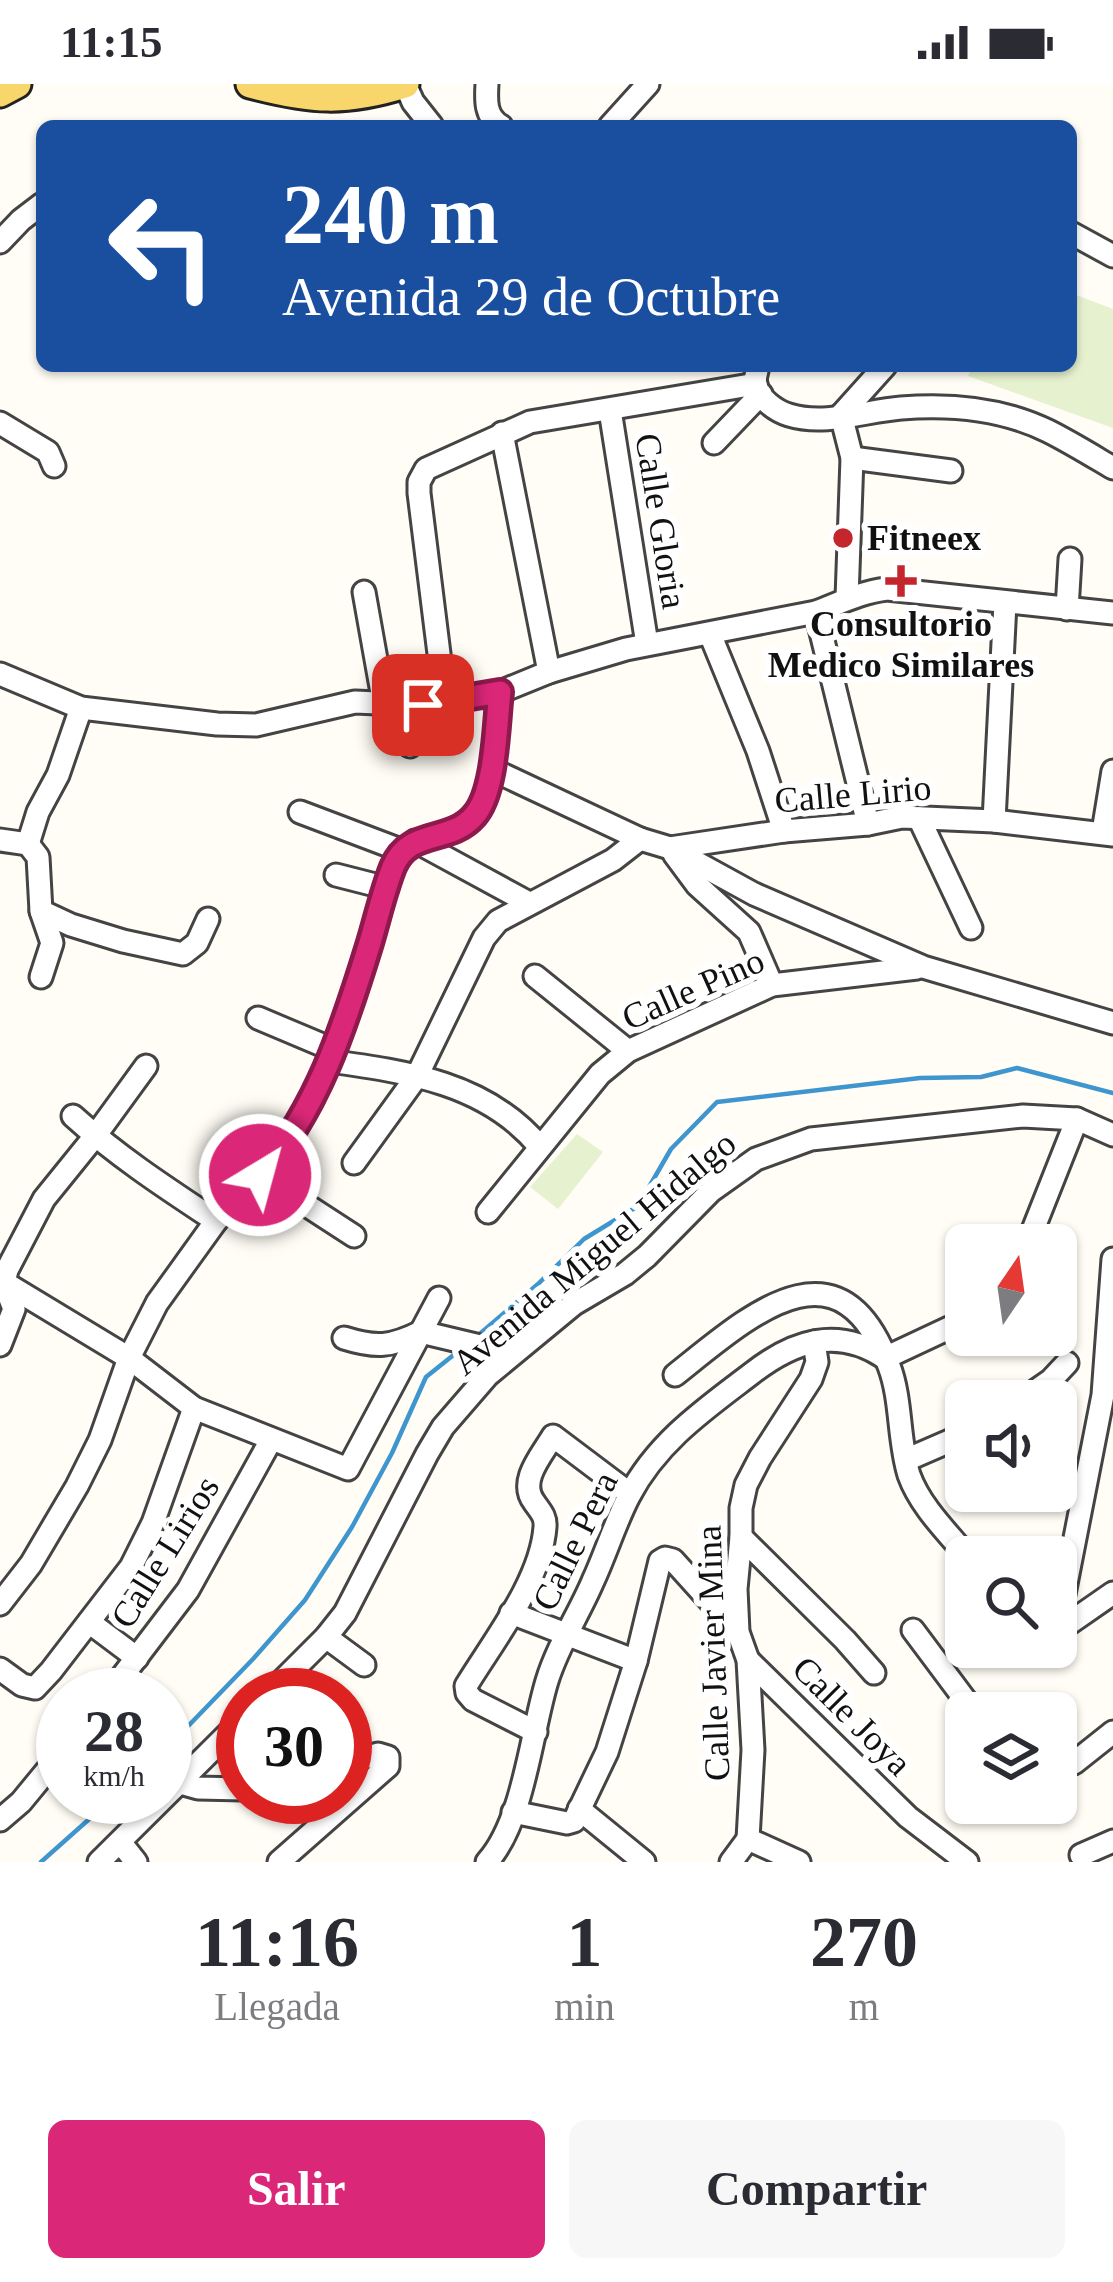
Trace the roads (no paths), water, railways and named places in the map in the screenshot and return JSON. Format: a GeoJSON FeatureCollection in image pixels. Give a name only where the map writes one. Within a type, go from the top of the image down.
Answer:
{"type":"FeatureCollection","features":[{"type":"Feature","properties":{"kind":"main road"},"geometry":{"type":"LineString","coordinates":[[0,93],[17,84]]}},
{"type":"Feature","properties":{"kind":"main road"},"geometry":{"type":"LineString","coordinates":[[250,84],[346,99],[405,84]]}},
{"type":"Feature","properties":{"kind":"street"},"geometry":{"type":"LineString","coordinates":[[405,84],[428,120]]}},
{"type":"Feature","properties":{"kind":"street"},"geometry":{"type":"LineString","coordinates":[[487,84],[486,105],[494,120]]}},
{"type":"Feature","properties":{"kind":"street"},"geometry":{"type":"LineString","coordinates":[[615,120],[648,84]]}},
{"type":"Feature","properties":{"kind":"street"},"geometry":{"type":"LineString","coordinates":[[0,242],[36,209]]}},
{"type":"Feature","properties":{"kind":"street"},"geometry":{"type":"LineString","coordinates":[[1077,236],[1113,256]]}},
{"type":"Feature","properties":{"kind":"street"},"geometry":{"type":"LineString","coordinates":[[841,415],[880,372]]}},
{"type":"Feature","properties":{"kind":"street"},"geometry":{"type":"LineString","coordinates":[[758,382],[773,407],[792,416],[824,419],[921,407],[979,410],[1046,430],[1113,468]]}},
{"type":"Feature","properties":{"kind":"street"},"geometry":{"type":"LineString","coordinates":[[410,746],[434,704],[422,474],[432,464],[530,422],[758,382]]}},
{"type":"Feature","properties":{"kind":"street"},"geometry":{"type":"LineString","coordinates":[[714,442],[758,382]]}},
{"type":"Feature","properties":{"kind":"street","name":"Calle Gloria"},"geometry":{"type":"LineString","coordinates":[[610,410],[647,644]]}},
{"type":"Feature","properties":{"kind":"street"},"geometry":{"type":"LineString","coordinates":[[841,415],[852,458],[847,598]]}},
{"type":"Feature","properties":{"kind":"street"},"geometry":{"type":"LineString","coordinates":[[0,422],[48,452],[54,466]]}},
{"type":"Feature","properties":{"kind":"street"},"geometry":{"type":"LineString","coordinates":[[502,434],[549,672]]}},
{"type":"Feature","properties":{"kind":"street"},"geometry":{"type":"LineString","coordinates":[[852,458],[951,471]]}},
{"type":"Feature","properties":{"kind":"street"},"geometry":{"type":"LineString","coordinates":[[1067,609],[1070,559]]}},
{"type":"Feature","properties":{"kind":"street"},"geometry":{"type":"LineString","coordinates":[[0,674],[81,708],[256,725],[355,702],[434,704],[500,692],[549,672],[647,644],[816,612],[847,598],[887,589],[1113,613]]}},
{"type":"Feature","properties":{"kind":"street"},"geometry":{"type":"LineString","coordinates":[[364,592],[386,703]]}},
{"type":"Feature","properties":{"kind":"street"},"geometry":{"type":"LineString","coordinates":[[994,821],[1006,603]]}},
{"type":"Feature","properties":{"kind":"street"},"geometry":{"type":"LineString","coordinates":[[816,612],[868,824]]}},
{"type":"Feature","properties":{"kind":"street"},"geometry":{"type":"LineString","coordinates":[[710,634],[758,751],[784,832]]}},
{"type":"Feature","properties":{"kind":"street"},"geometry":{"type":"LineString","coordinates":[[0,1604],[31,1564],[77,1486],[100,1439],[129,1358],[157,1303],[216,1221],[285,1147],[311,1102],[394,864],[409,846],[474,817],[486,791],[500,692]]}},
{"type":"Feature","properties":{"kind":"street"},"geometry":{"type":"LineString","coordinates":[[28,844],[81,708]]}},
{"type":"Feature","properties":{"kind":"street","name":"Calle Pino"},"geometry":{"type":"LineString","coordinates":[[490,769],[640,839],[670,848],[754,894],[923,967],[1113,1023]]}},
{"type":"Feature","properties":{"kind":"street"},"geometry":{"type":"LineString","coordinates":[[1108,834],[1113,771]]}},
{"type":"Feature","properties":{"kind":"street"},"geometry":{"type":"LineString","coordinates":[[299,812],[409,846],[529,904]]}},
{"type":"Feature","properties":{"kind":"street","name":"Calle Lirio"},"geometry":{"type":"LineString","coordinates":[[670,848],[902,817],[1108,834]]}},
{"type":"Feature","properties":{"kind":"street"},"geometry":{"type":"LineString","coordinates":[[919,818],[971,928]]}},
{"type":"Feature","properties":{"kind":"street"},"geometry":{"type":"LineString","coordinates":[[354,1163],[417,1076],[484,938],[498,921],[613,860],[640,839]]}},
{"type":"Feature","properties":{"kind":"street"},"geometry":{"type":"LineString","coordinates":[[0,840],[28,844],[38,857],[41,910],[52,944],[40,977]]}},
{"type":"Feature","properties":{"kind":"street"},"geometry":{"type":"LineString","coordinates":[[670,848],[697,885],[748,932],[772,985]]}},
{"type":"Feature","properties":{"kind":"street"},"geometry":{"type":"LineString","coordinates":[[336,875],[387,888]]}},
{"type":"Feature","properties":{"kind":"street"},"geometry":{"type":"LineString","coordinates":[[41,910],[88,930],[183,954],[197,943],[208,919]]}},
{"type":"Feature","properties":{"kind":"street","name":"Calle Pino"},"geometry":{"type":"LineString","coordinates":[[488,1212],[600,1074],[628,1051],[772,985],[923,967]]}},
{"type":"Feature","properties":{"kind":"street"},"geometry":{"type":"LineString","coordinates":[[535,976],[628,1051]]}},
{"type":"Feature","properties":{"kind":"street"},"geometry":{"type":"LineString","coordinates":[[258,1018],[331,1055],[471,1094],[504,1110],[540,1147]]}},
{"type":"Feature","properties":{"kind":"street"},"geometry":{"type":"LineString","coordinates":[[0,1346],[14,1309],[2,1282],[44,1199],[146,1066]]}},
{"type":"Feature","properties":{"kind":"street"},"geometry":{"type":"LineString","coordinates":[[73,1116],[216,1221]]}},
{"type":"Feature","properties":{"kind":"street","name":"Avenida Miguel Hidalgo"},"geometry":{"type":"LineString","coordinates":[[295,1668],[326,1637],[358,1592],[443,1427],[488,1375],[574,1304],[625,1274],[712,1192],[756,1159],[785,1146],[839,1135],[1005,1117],[1077,1119],[1113,1135]]}},
{"type":"Feature","properties":{"kind":"street"},"geometry":{"type":"LineString","coordinates":[[1035,1224],[1077,1119]]}},
{"type":"Feature","properties":{"kind":"street"},"geometry":{"type":"LineString","coordinates":[[260,1175],[354,1236]]}},
{"type":"Feature","properties":{"kind":"street"},"geometry":{"type":"LineString","coordinates":[[1075,1536],[1102,1395],[1113,1259]]}},
{"type":"Feature","properties":{"kind":"street"},"geometry":{"type":"LineString","coordinates":[[2,1282],[129,1358],[194,1408],[348,1469],[426,1333],[440,1298]]}},
{"type":"Feature","properties":{"kind":"street"},"geometry":{"type":"LineString","coordinates":[[675,1375],[783,1300],[830,1293],[868,1324],[885,1358],[894,1383],[906,1460],[918,1494],[951,1536]]}},
{"type":"Feature","properties":{"kind":"street"},"geometry":{"type":"LineString","coordinates":[[885,1358],[945,1330]]}},
{"type":"Feature","properties":{"kind":"street"},"geometry":{"type":"LineString","coordinates":[[344,1338],[378,1346],[426,1333],[516,1351]]}},
{"type":"Feature","properties":{"kind":"street"},"geometry":{"type":"LineString","coordinates":[[814,1342],[848,1342],[885,1358]]}},
{"type":"Feature","properties":{"kind":"street","name":"Calle Pera"},"geometry":{"type":"LineString","coordinates":[[487,1862],[513,1812],[548,1676],[630,1494],[657,1454],[710,1403],[769,1359],[814,1342]]}},
{"type":"Feature","properties":{"kind":"street","name":"Calle Javier Mina"},"geometry":{"type":"LineString","coordinates":[[748,1839],[753,1750],[748,1660],[738,1632],[741,1508],[746,1485],[811,1379],[817,1362],[814,1342]]}},
{"type":"Feature","properties":{"kind":"street"},"geometry":{"type":"LineString","coordinates":[[1051,1380],[1067,1364]]}},
{"type":"Feature","properties":{"kind":"street"},"geometry":{"type":"LineString","coordinates":[[0,1669],[35,1688],[130,1567],[153,1523],[194,1408]]}},
{"type":"Feature","properties":{"kind":"street"},"geometry":{"type":"LineString","coordinates":[[536,1732],[473,1700],[466,1686],[531,1577],[545,1517],[527,1493],[527,1482],[554,1436],[630,1494]]}},
{"type":"Feature","properties":{"kind":"street","name":"Calle Lirios"},"geometry":{"type":"LineString","coordinates":[[129,1668],[188,1590],[272,1440]]}},
{"type":"Feature","properties":{"kind":"street"},"geometry":{"type":"LineString","coordinates":[[906,1460],[945,1443]]}},
{"type":"Feature","properties":{"kind":"street"},"geometry":{"type":"LineString","coordinates":[[741,1537],[874,1673]]}},
{"type":"Feature","properties":{"kind":"street"},"geometry":{"type":"LineString","coordinates":[[513,1812],[571,1824],[607,1752],[636,1661],[660,1561],[673,1560],[738,1632]]}},
{"type":"Feature","properties":{"kind":"street"},"geometry":{"type":"LineString","coordinates":[[1077,1616],[1113,1593]]}},
{"type":"Feature","properties":{"kind":"street"},"geometry":{"type":"LineString","coordinates":[[511,1612],[636,1661]]}},
{"type":"Feature","properties":{"kind":"street"},"geometry":{"type":"LineString","coordinates":[[89,1622],[137,1658]]}},
{"type":"Feature","properties":{"kind":"street"},"geometry":{"type":"LineString","coordinates":[[913,1630],[959,1692]]}},
{"type":"Feature","properties":{"kind":"street"},"geometry":{"type":"LineString","coordinates":[[326,1637],[364,1665]]}},
{"type":"Feature","properties":{"kind":"street","name":"Calle Joya"},"geometry":{"type":"LineString","coordinates":[[748,1660],[908,1816],[968,1862]]}},
{"type":"Feature","properties":{"kind":"street"},"geometry":{"type":"LineString","coordinates":[[1077,1761],[1113,1732]]}},
{"type":"Feature","properties":{"kind":"street"},"geometry":{"type":"LineString","coordinates":[[192,1771],[216,1746]]}},
{"type":"Feature","properties":{"kind":"street"},"geometry":{"type":"LineString","coordinates":[[372,1756],[388,1757],[388,1766],[372,1780]]}},
{"type":"Feature","properties":{"kind":"street"},"geometry":{"type":"LineString","coordinates":[[0,1820],[36,1783]]}},
{"type":"Feature","properties":{"kind":"street"},"geometry":{"type":"LineString","coordinates":[[579,1809],[644,1862]]}},
{"type":"Feature","properties":{"kind":"street"},"geometry":{"type":"LineString","coordinates":[[99,1862],[140,1824]]}},
{"type":"Feature","properties":{"kind":"street"},"geometry":{"type":"LineString","coordinates":[[279,1862],[322,1824]]}},
{"type":"Feature","properties":{"kind":"street"},"geometry":{"type":"LineString","coordinates":[[730,1862],[748,1839],[799,1862]]}},
{"type":"Feature","properties":{"kind":"street"},"geometry":{"type":"LineString","coordinates":[[1081,1855],[1113,1841]]}},
{"type":"Feature","properties":{"kind":"street"},"geometry":{"type":"LineString","coordinates":[[121,1843],[136,1862]]}},
{"type":"Feature","properties":{"kind":"waterway"},"geometry":{"type":"LineString","coordinates":[[475,1338],[584,1239],[638,1206],[671,1149],[717,1102],[920,1078],[981,1077],[1017,1068],[1113,1093]]}},
{"type":"Feature","properties":{"kind":"waterway"},"geometry":{"type":"LineString","coordinates":[[192,1722],[305,1600],[352,1527],[426,1377],[461,1349]]}},
{"type":"Feature","properties":{"kind":"waterway"},"geometry":{"type":"LineString","coordinates":[[41,1862],[84,1824]]}},
{"type":"Feature","properties":{"kind":"place","name":"Fitneex"},"geometry":{"type":"Point","coordinates":[843,538]}},
{"type":"Feature","properties":{"kind":"place","name":"Consultorio Medico Similares"},"geometry":{"type":"Point","coordinates":[901,581]}}]}
